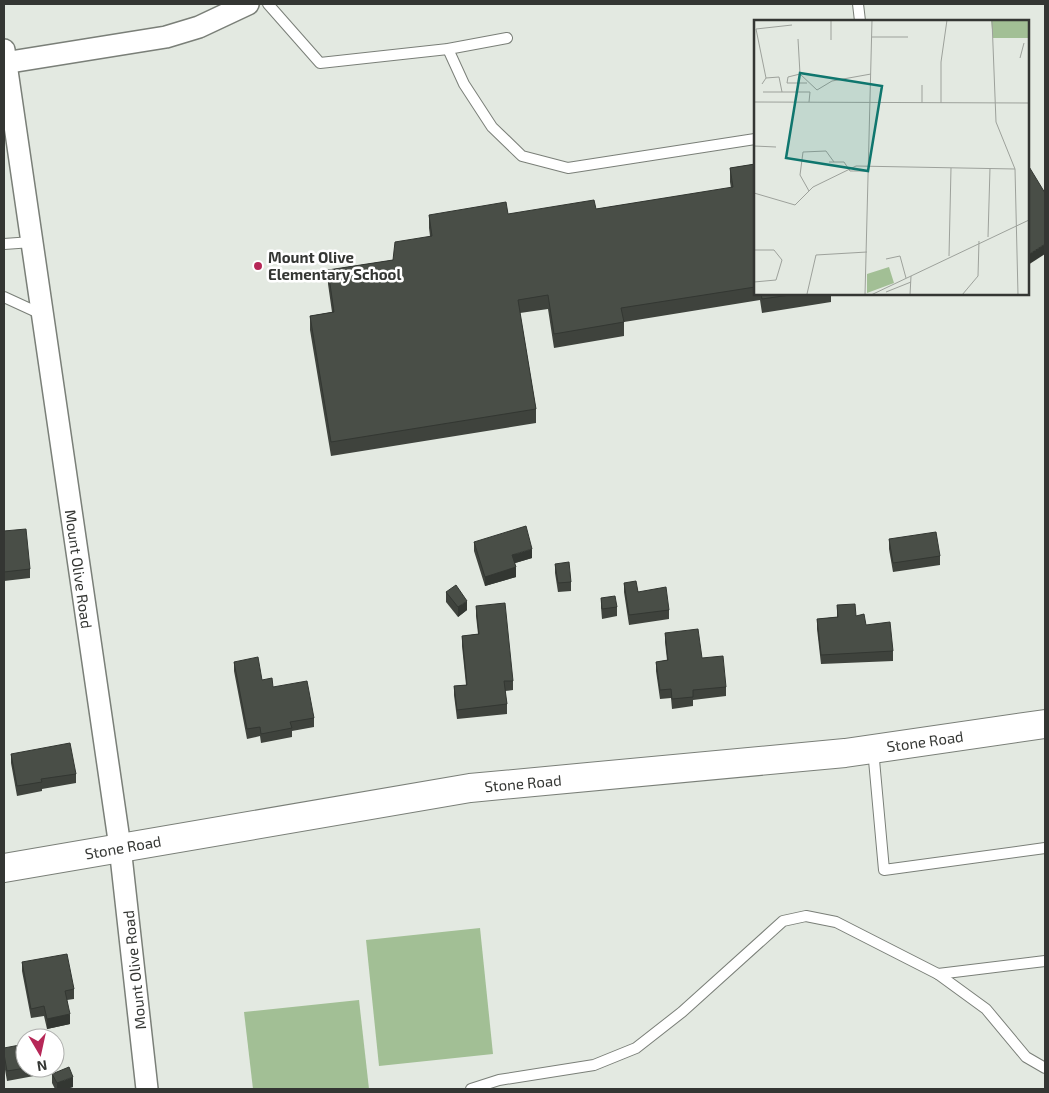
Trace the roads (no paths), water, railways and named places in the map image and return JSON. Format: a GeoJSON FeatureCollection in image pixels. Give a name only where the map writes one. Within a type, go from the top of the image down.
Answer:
{"type":"FeatureCollection","features":[{"type":"Feature","properties":{"kind":"street"},"geometry":{"type":"LineString","coordinates":[[4,58],[166,37],[199,27],[248,4]]}},
{"type":"Feature","properties":{"kind":"street","name":"Mount Olive Road"},"geometry":{"type":"LineString","coordinates":[[4,58],[120,848],[147,1089]]}},
{"type":"Feature","properties":{"kind":"street","name":"Stone Road"},"geometry":{"type":"LineString","coordinates":[[4,868],[470,788],[873,749],[1045,724]]}},
{"type":"Feature","properties":{"kind":"lane"},"geometry":{"type":"LineString","coordinates":[[268,4],[320,63],[448,49],[507,38]]}},
{"type":"Feature","properties":{"kind":"lane"},"geometry":{"type":"LineString","coordinates":[[858,4],[860,20]]}},
{"type":"Feature","properties":{"kind":"lane"},"geometry":{"type":"LineString","coordinates":[[448,49],[464,84],[492,127],[522,156],[568,168],[754,139]]}},
{"type":"Feature","properties":{"kind":"lane"},"geometry":{"type":"LineString","coordinates":[[4,244],[32,242]]}},
{"type":"Feature","properties":{"kind":"lane"},"geometry":{"type":"LineString","coordinates":[[4,297],[42,315]]}},
{"type":"Feature","properties":{"kind":"lane"},"geometry":{"type":"LineString","coordinates":[[873,749],[884,870],[1045,848]]}},
{"type":"Feature","properties":{"kind":"lane"},"geometry":{"type":"LineString","coordinates":[[471,1089],[499,1080],[594,1065],[636,1048],[682,1012],[783,921],[806,916],[836,922],[938,974],[986,1009],[1026,1057],[1045,1068]]}},
{"type":"Feature","properties":{"kind":"lane"},"geometry":{"type":"LineString","coordinates":[[938,974],[1045,961]]}},
{"type":"Feature","properties":{"kind":"place","name":"Mount Olive Elementary School"},"geometry":{"type":"Point","coordinates":[258,266]}}]}
